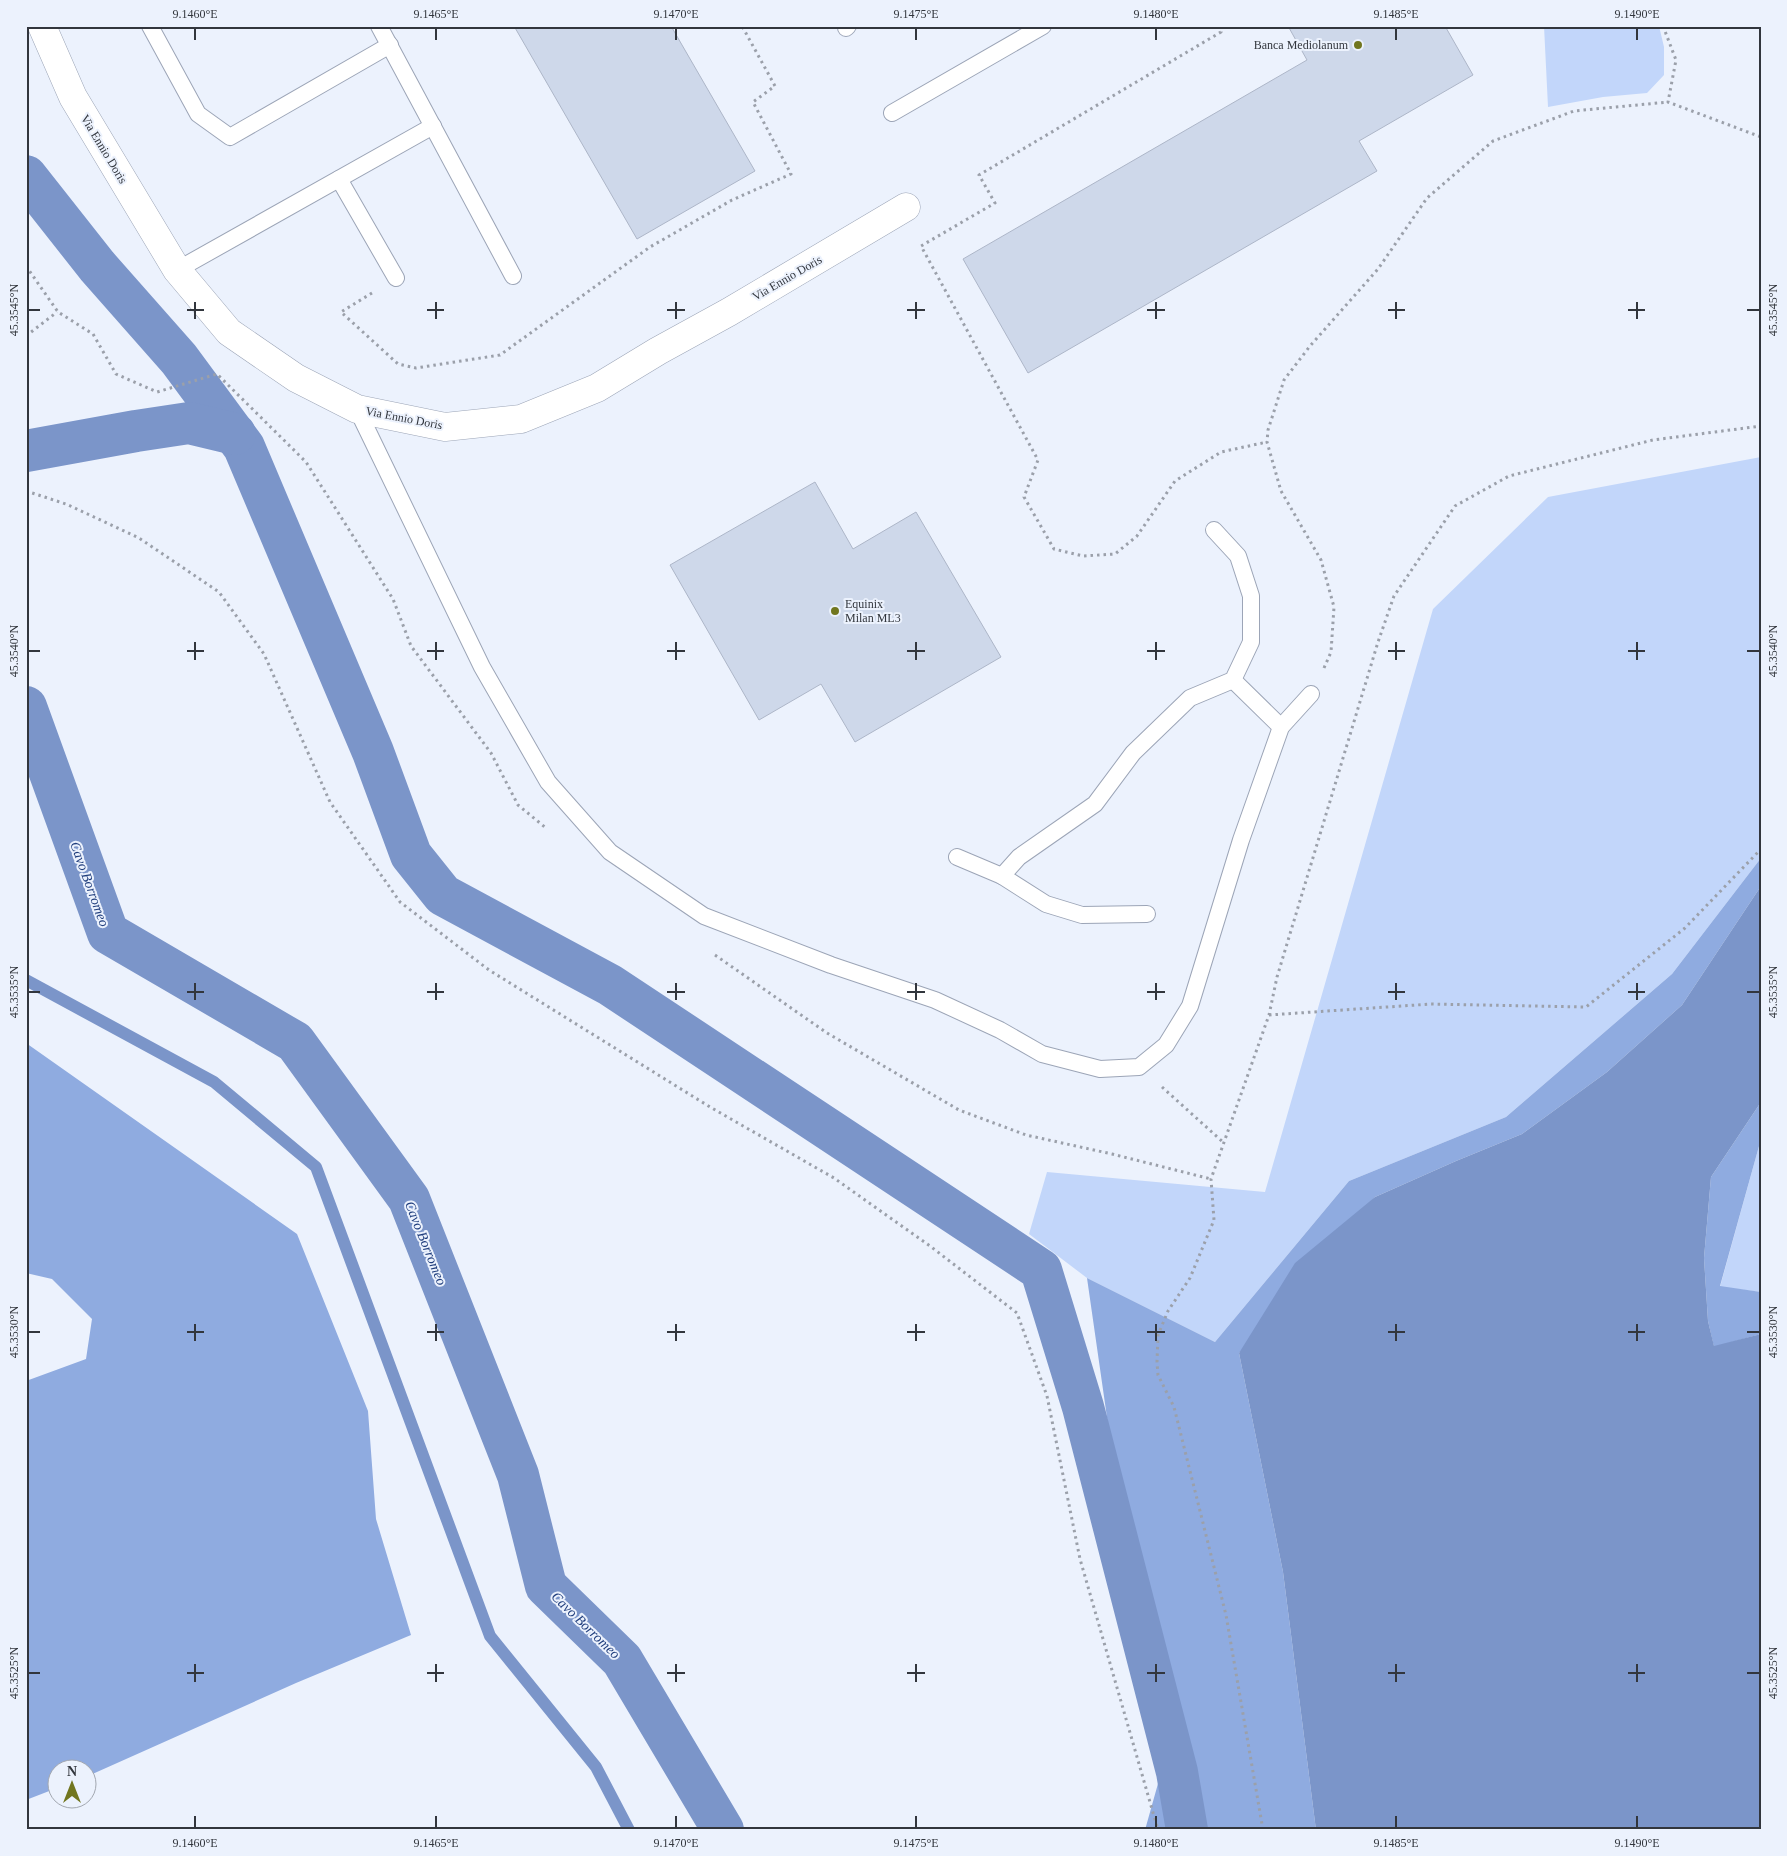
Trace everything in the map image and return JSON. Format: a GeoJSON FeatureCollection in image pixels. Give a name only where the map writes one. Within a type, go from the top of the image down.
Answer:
{"type":"FeatureCollection","features":[{"type":"Feature","properties":{"kind":"street","name":"Via Ennio Doris"},"geometry":{"type":"LineString","coordinates":[[42,26],[73,97],[177,270],[228,332],[296,378],[357,409],[445,428],[521,419],[596,388],[906,207]]}},
{"type":"Feature","properties":{"kind":"lane"},"geometry":{"type":"LineString","coordinates":[[150,26],[198,114],[230,137],[390,45]]}},
{"type":"Feature","properties":{"kind":"lane"},"geometry":{"type":"LineString","coordinates":[[379,26],[513,276]]}},
{"type":"Feature","properties":{"kind":"lane"},"geometry":{"type":"LineString","coordinates":[[892,113],[1043,26]]}},
{"type":"Feature","properties":{"kind":"lane"},"geometry":{"type":"LineString","coordinates":[[177,270],[433,126]]}},
{"type":"Feature","properties":{"kind":"lane"},"geometry":{"type":"LineString","coordinates":[[339,180],[396,278]]}},
{"type":"Feature","properties":{"kind":"lane"},"geometry":{"type":"LineString","coordinates":[[357,409],[482,667],[548,782],[610,852],[704,916],[831,965],[935,1000],[1000,1030],[1042,1054],[1100,1069],[1139,1067],[1166,1045],[1190,1006],[1241,840],[1281,727],[1311,694]]}},
{"type":"Feature","properties":{"kind":"lane"},"geometry":{"type":"LineString","coordinates":[[1002,876],[1019,857],[1095,804],[1133,753],[1190,698],[1233,680],[1251,642],[1251,596],[1238,556],[1214,530]]}},
{"type":"Feature","properties":{"kind":"lane"},"geometry":{"type":"LineString","coordinates":[[1233,680],[1281,727]]}},
{"type":"Feature","properties":{"kind":"lane"},"geometry":{"type":"LineString","coordinates":[[957,857],[1002,876],[1046,904],[1082,915],[1147,914]]}},
{"type":"Feature","properties":{"kind":"path"},"geometry":{"type":"LineString","coordinates":[[396,278],[341,312],[398,364],[416,368],[500,355],[650,247],[732,200],[791,174],[753,102],[775,86],[742,26]]}},
{"type":"Feature","properties":{"kind":"path"},"geometry":{"type":"LineString","coordinates":[[1218,26],[1221,32],[979,175],[995,203],[921,246],[1038,460],[1024,497],[1054,550],[1083,556],[1115,554],[1137,536],[1175,481],[1221,452],[1267,442]]}},
{"type":"Feature","properties":{"kind":"path"},"geometry":{"type":"LineString","coordinates":[[1663,26],[1676,60],[1668,102]]}},
{"type":"Feature","properties":{"kind":"path"},"geometry":{"type":"LineString","coordinates":[[1311,694],[1331,652],[1334,607],[1320,560],[1281,491],[1267,442],[1268,430],[1284,380],[1310,346],[1378,269],[1427,198],[1493,141],[1574,111],[1668,102],[1761,137]]}},
{"type":"Feature","properties":{"kind":"path"},"geometry":{"type":"LineString","coordinates":[[26,266],[58,312],[93,334],[116,374],[156,392],[216,374]]}},
{"type":"Feature","properties":{"kind":"path"},"geometry":{"type":"LineString","coordinates":[[26,336],[58,312]]}},
{"type":"Feature","properties":{"kind":"path"},"geometry":{"type":"LineString","coordinates":[[1263,1830],[1226,1615],[1174,1407],[1158,1374],[1158,1335],[1168,1310],[1190,1278],[1214,1220],[1212,1179],[1269,1016],[1277,977],[1378,642],[1394,596],[1456,506],[1509,476],[1653,440],[1761,426]]}},
{"type":"Feature","properties":{"kind":"path"},"geometry":{"type":"LineString","coordinates":[[26,492],[66,504],[139,538],[219,592],[264,654],[330,802],[400,902],[489,970],[710,1107],[834,1178],[930,1246],[1017,1313],[1047,1396],[1080,1559],[1158,1830]]}},
{"type":"Feature","properties":{"kind":"path"},"geometry":{"type":"LineString","coordinates":[[1269,1016],[1432,1004],[1586,1007],[1685,928],[1761,848]]}},
{"type":"Feature","properties":{"kind":"path"},"geometry":{"type":"LineString","coordinates":[[1139,1067],[1224,1143]]}},
{"type":"Feature","properties":{"kind":"shaded area"},"geometry":{"type":"Polygon","coordinates":[[[1544,26],[1659,26],[1664,47],[1664,75],[1647,93],[1603,97],[1548,107],[1544,26]]]}},
{"type":"Feature","properties":{"kind":"shaded area"},"geometry":{"type":"Polygon","coordinates":[[[1761,457],[1761,858],[1672,974],[1506,1117],[1349,1181],[1215,1342],[1087,1278],[1029,1234],[1047,1172],[1265,1192],[1433,609],[1548,497],[1761,457]]]}},
{"type":"Feature","properties":{"kind":"shaded area"},"geometry":{"type":"Polygon","coordinates":[[[1761,858],[1761,886],[1682,1005],[1607,1072],[1522,1134],[1375,1197],[1239,1353],[1283,1572],[1316,1830],[1145,1830],[1159,1780],[1087,1278],[1215,1342],[1349,1181],[1506,1117],[1672,974],[1761,858]]]}},
{"type":"Feature","properties":{"kind":"shaded area"},"geometry":{"type":"Polygon","coordinates":[[[1761,886],[1761,1102],[1711,1177],[1704,1258],[1708,1321],[1714,1346],[1761,1334],[1761,1830],[1316,1830],[1283,1572],[1239,1353],[1295,1263],[1375,1197],[1522,1134],[1607,1072],[1682,1005],[1761,886]]]}},
{"type":"Feature","properties":{"kind":"shaded area"},"geometry":{"type":"Polygon","coordinates":[[[26,1043],[297,1234],[368,1411],[376,1519],[411,1635],[296,1683],[98,1772],[98,1758],[48,1758],[48,1791],[26,1800],[26,1381],[86,1359],[92,1319],[52,1279],[26,1273],[26,1043]]]}},
{"type":"Feature","properties":{"kind":"shaded area"},"geometry":{"type":"Polygon","coordinates":[[[1761,1102],[1761,1139],[1720,1286],[1761,1292],[1761,1334],[1714,1347],[1708,1321],[1704,1258],[1711,1177],[1761,1102]]]}},
{"type":"Feature","properties":{"kind":"shaded area"},"geometry":{"type":"Polygon","coordinates":[[[1761,1139],[1761,1292],[1720,1287],[1761,1139]]]}},
{"type":"Feature","properties":{"kind":"building"},"geometry":{"type":"Polygon","coordinates":[[[514,26],[671,26],[755,171],[637,239],[514,26]]]}},
{"type":"Feature","properties":{"kind":"building"},"geometry":{"type":"Polygon","coordinates":[[[1288,26],[1445,26],[1473,75],[1359,141],[1377,171],[1028,373],[963,259],[1307,60],[1288,26]]]}},
{"type":"Feature","properties":{"kind":"building","name":"Equinix Milan ML3"},"geometry":{"type":"Polygon","coordinates":[[[815,482],[853,549],[916,512],[1001,657],[855,742],[821,684],[759,720],[670,565],[815,482]]]}},
{"type":"Feature","properties":{"kind":"waterway"},"geometry":{"type":"LineString","coordinates":[[26,176],[97,266],[179,359],[244,447],[373,752],[411,855],[443,895],[610,985],[1041,1270],[1083,1407],[1177,1772],[1187,1830]]}},
{"type":"Feature","properties":{"kind":"waterway"},"geometry":{"type":"LineString","coordinates":[[26,451],[189,423],[235,434]]}},
{"type":"Feature","properties":{"kind":"waterway","name":"Cavo Borromeo"},"geometry":{"type":"LineString","coordinates":[[26,707],[108,933],[295,1042],[409,1199],[518,1475],[546,1586],[622,1660],[723,1830]]}},
{"type":"Feature","properties":{"kind":"waterway"},"geometry":{"type":"LineString","coordinates":[[26,980],[214,1082],[316,1167],[490,1636],[596,1767],[629,1830]]}},
{"type":"Feature","properties":{"kind":"place","name":"Banca Mediolanum"},"geometry":{"type":"Point","coordinates":[1358,45]}},
{"type":"Feature","properties":{"kind":"place","name":"Equinix Milan ML3"},"geometry":{"type":"Point","coordinates":[835,611]}}]}
